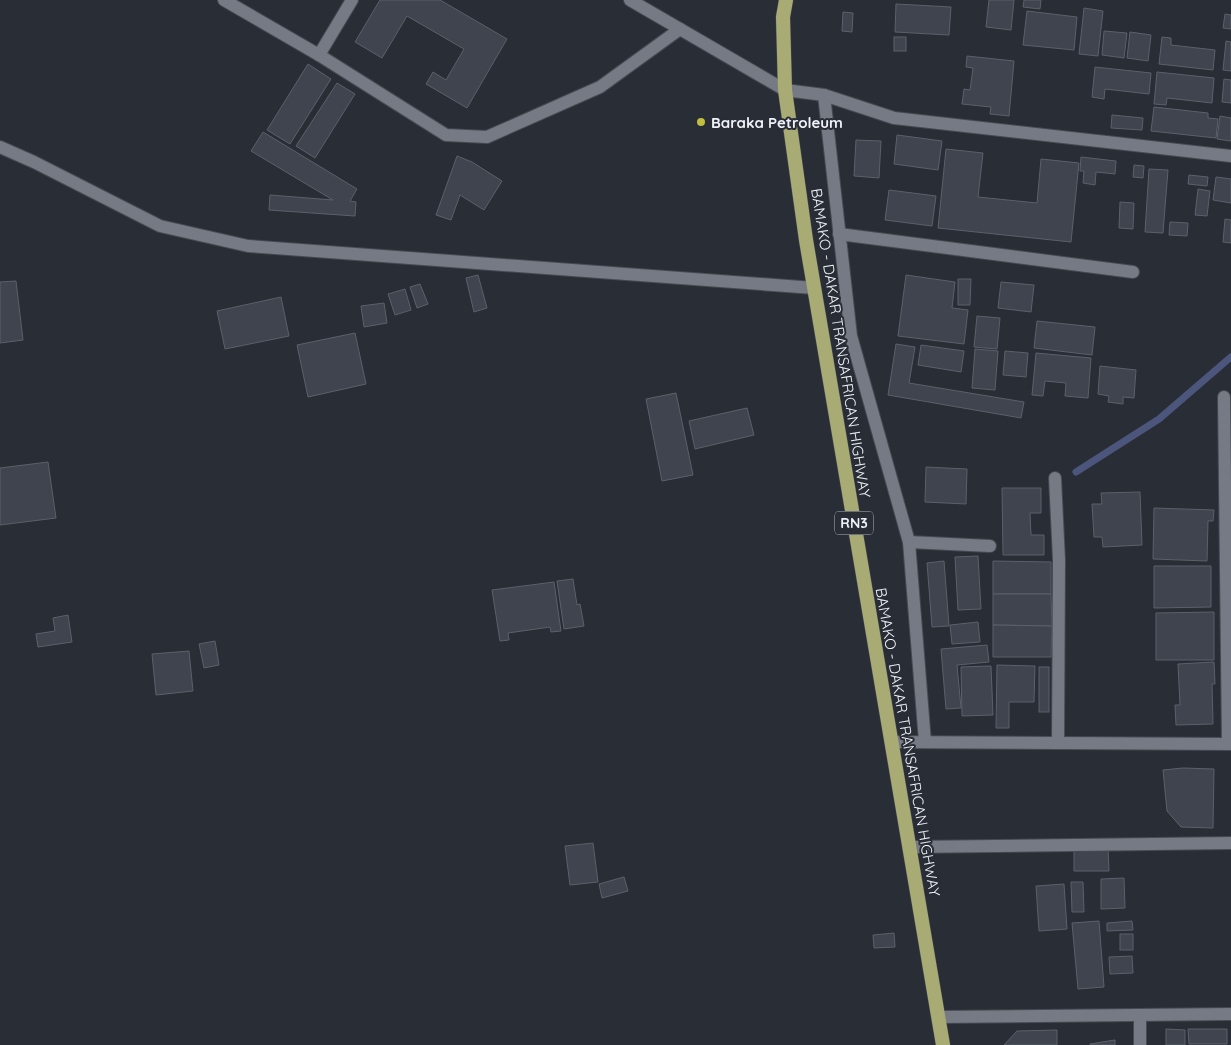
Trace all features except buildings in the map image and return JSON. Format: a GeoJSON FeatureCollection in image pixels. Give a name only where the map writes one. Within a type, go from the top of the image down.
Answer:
{"type":"FeatureCollection","features":[{"type":"Feature","properties":{"kind":"highway","name":"BAMAKO - DAKAR TRANSAFRICAN HIGHWAY"},"geometry":{"type":"LineString","coordinates":[[786,0],[783,18],[785,90],[814,288],[943,1045]]}},
{"type":"Feature","properties":{"kind":"street"},"geometry":{"type":"LineString","coordinates":[[224,0],[319,54],[446,135],[487,137],[600,87],[680,29]]}},
{"type":"Feature","properties":{"kind":"street"},"geometry":{"type":"LineString","coordinates":[[319,54],[352,0]]}},
{"type":"Feature","properties":{"kind":"street"},"geometry":{"type":"LineString","coordinates":[[630,0],[785,90],[824,95],[894,118],[1231,156]]}},
{"type":"Feature","properties":{"kind":"street"},"geometry":{"type":"LineString","coordinates":[[824,95],[851,336],[909,542],[925,742]]}},
{"type":"Feature","properties":{"kind":"street"},"geometry":{"type":"LineString","coordinates":[[0,147],[34,162],[160,226],[248,246],[814,288]]}},
{"type":"Feature","properties":{"kind":"street"},"geometry":{"type":"LineString","coordinates":[[839,234],[1133,272]]}},
{"type":"Feature","properties":{"kind":"street"},"geometry":{"type":"LineString","coordinates":[[891,742],[1230,744],[1224,397]]}},
{"type":"Feature","properties":{"kind":"street"},"geometry":{"type":"LineString","coordinates":[[1055,478],[1059,560],[1058,743]]}},
{"type":"Feature","properties":{"kind":"street"},"geometry":{"type":"LineString","coordinates":[[909,542],[990,546]]}},
{"type":"Feature","properties":{"kind":"street"},"geometry":{"type":"LineString","coordinates":[[909,847],[1231,843]]}},
{"type":"Feature","properties":{"kind":"street"},"geometry":{"type":"LineString","coordinates":[[938,1017],[1231,1014]]}},
{"type":"Feature","properties":{"kind":"street"},"geometry":{"type":"LineString","coordinates":[[1140,1015],[1140,1045]]}},
{"type":"Feature","properties":{"kind":"waterway"},"geometry":{"type":"LineString","coordinates":[[1076,472],[1159,419],[1231,357]]}},
{"type":"Feature","properties":{"kind":"place","name":"Baraka Petroleum"},"geometry":{"type":"Point","coordinates":[701,122]}}]}
